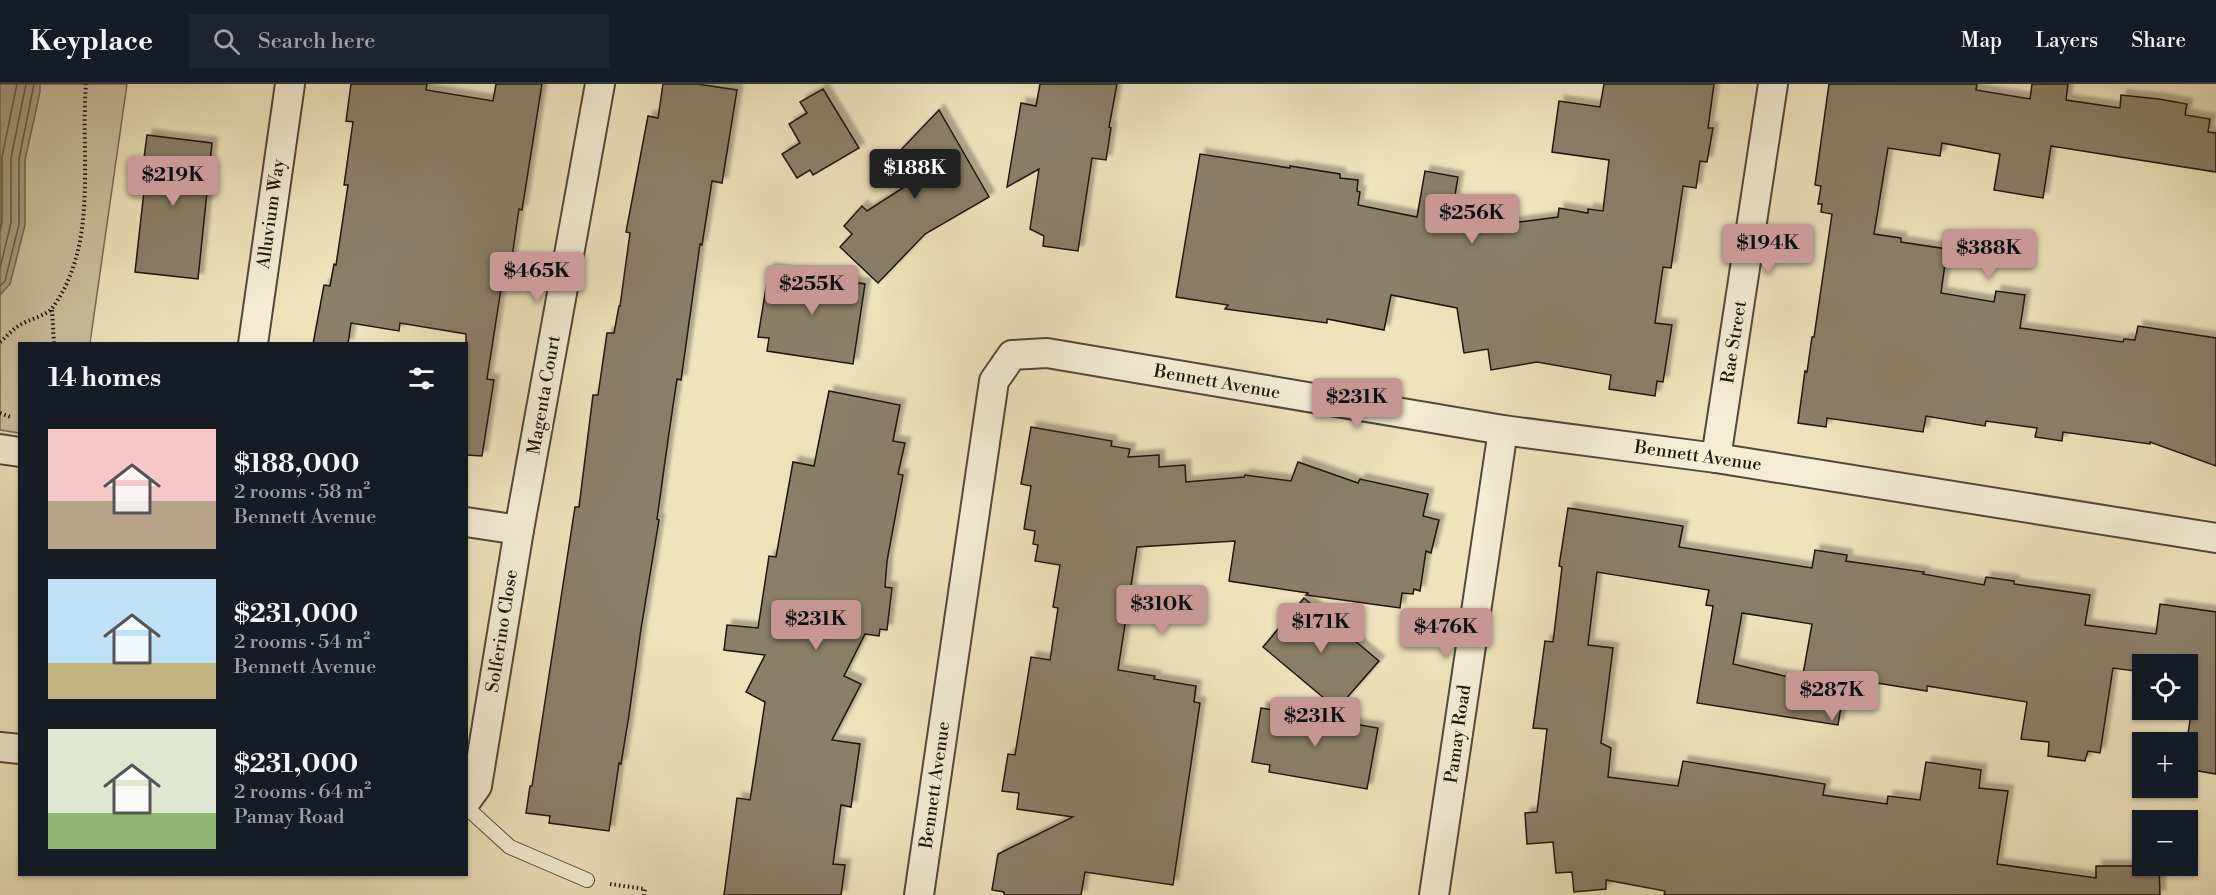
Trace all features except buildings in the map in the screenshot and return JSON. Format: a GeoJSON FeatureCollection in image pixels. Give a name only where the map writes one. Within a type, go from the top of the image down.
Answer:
{"type":"FeatureCollection","features":[{"type":"Feature","properties":{"kind":"street","name":"Alluvium Way"},"geometry":{"type":"LineString","coordinates":[[253,342],[290,84]]}},
{"type":"Feature","properties":{"kind":"street","name":"Magenta Court"},"geometry":{"type":"LineString","coordinates":[[519,530],[600,84]]}},
{"type":"Feature","properties":{"kind":"street","name":"Rae Street"},"geometry":{"type":"LineString","coordinates":[[1716,458],[1773,84]]}},
{"type":"Feature","properties":{"kind":"street","name":"Bennett Avenue"},"geometry":{"type":"LineString","coordinates":[[919,895],[994,381],[1012,355],[1047,353],[1503,430],[1716,458],[2216,538]]}},
{"type":"Feature","properties":{"kind":"street","name":"Pamay Road"},"geometry":{"type":"LineString","coordinates":[[1434,895],[1503,430]]}},
{"type":"Feature","properties":{"kind":"street"},"geometry":{"type":"LineString","coordinates":[[0,449],[18,452]]}},
{"type":"Feature","properties":{"kind":"street"},"geometry":{"type":"LineString","coordinates":[[468,522],[519,530]]}},
{"type":"Feature","properties":{"kind":"street","name":"Solferino Close"},"geometry":{"type":"LineString","coordinates":[[468,798],[477,786],[519,530]]}},
{"type":"Feature","properties":{"kind":"street"},"geometry":{"type":"LineString","coordinates":[[0,747],[18,749]]}},
{"type":"Feature","properties":{"kind":"lane"},"geometry":{"type":"LineString","coordinates":[[468,809],[510,847],[587,880]]}},
{"type":"Feature","properties":{"kind":"path"},"geometry":{"type":"LineString","coordinates":[[54,342],[52,310],[68,280],[78,246],[86,190],[86,84]]}},
{"type":"Feature","properties":{"kind":"path"},"geometry":{"type":"LineString","coordinates":[[0,342],[18,326],[52,310]]}},
{"type":"Feature","properties":{"kind":"path"},"geometry":{"type":"LineString","coordinates":[[587,880],[645,889],[644,895]]}},
{"type":"Feature","properties":{"kind":"shaded area"},"geometry":{"type":"Polygon","coordinates":[[[0,84],[127,84],[90,342],[18,342],[18,433],[0,430],[0,84]]]}},
{"type":"Feature","properties":{"kind":"water"},"geometry":{"type":"Polygon","coordinates":[[[0,84],[40,84],[40,92],[25,160],[25,225],[10,284],[0,295],[0,84]]]}}]}
